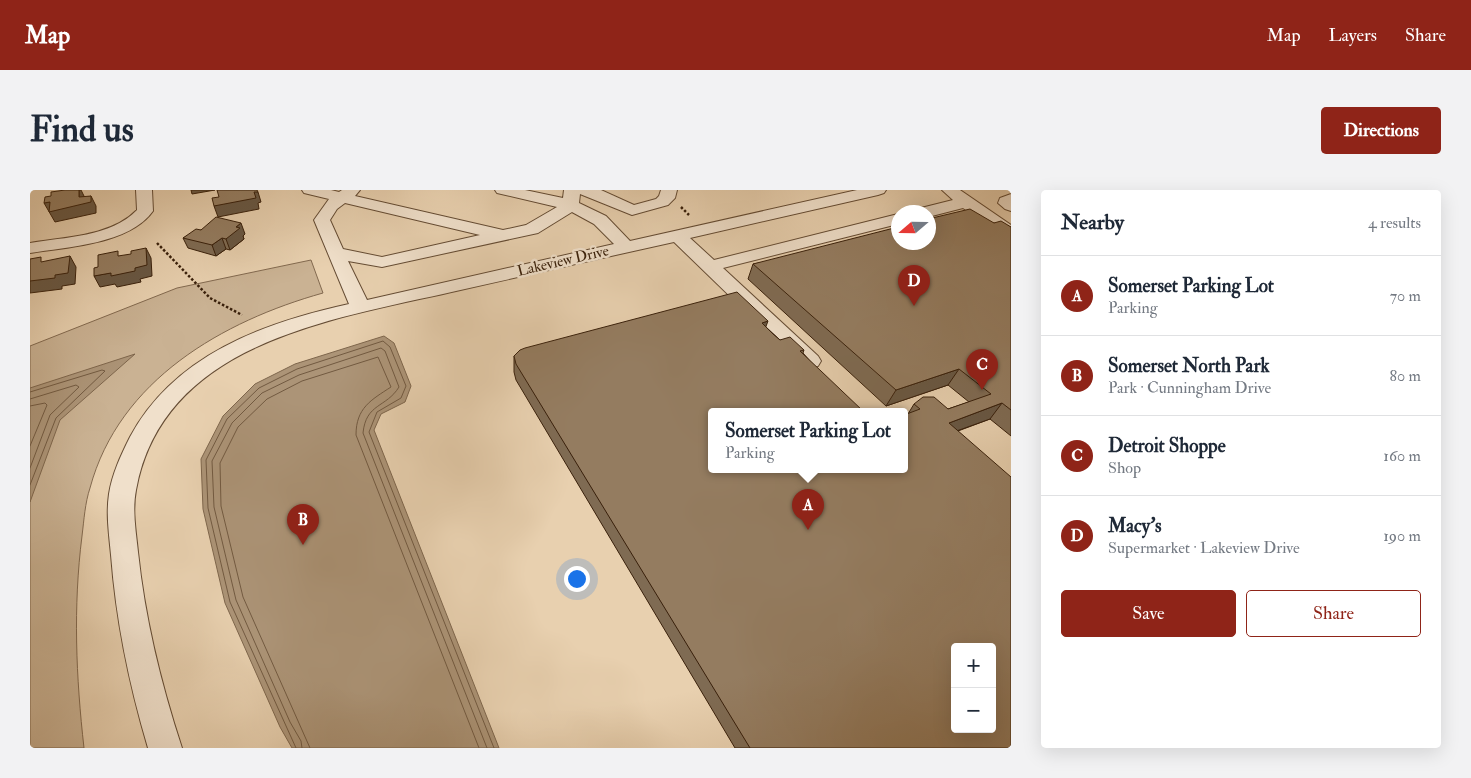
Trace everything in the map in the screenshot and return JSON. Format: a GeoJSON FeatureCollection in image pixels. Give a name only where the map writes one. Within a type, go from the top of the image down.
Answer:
{"type":"FeatureCollection","features":[{"type":"Feature","properties":{"kind":"street"},"geometry":{"type":"LineString","coordinates":[[30,248],[125,228],[135,222],[145,211],[144,190]]}},
{"type":"Feature","properties":{"kind":"street"},"geometry":{"type":"LineString","coordinates":[[310,190],[346,194],[504,235]]}},
{"type":"Feature","properties":{"kind":"street"},"geometry":{"type":"LineString","coordinates":[[503,190],[572,197],[600,220],[626,246]]}},
{"type":"Feature","properties":{"kind":"street"},"geometry":{"type":"LineString","coordinates":[[583,190],[603,196],[632,210],[662,202],[667,198],[669,190]]}},
{"type":"Feature","properties":{"kind":"street","name":"Lakeview Drive"},"geometry":{"type":"LineString","coordinates":[[165,748],[148,694],[127,594],[121,516],[122,490],[128,465],[138,442],[153,417],[171,395],[207,365],[246,327],[289,324],[360,306],[878,190]]}},
{"type":"Feature","properties":{"kind":"street"},"geometry":{"type":"LineString","coordinates":[[950,190],[1010,230]]}},
{"type":"Feature","properties":{"kind":"street"},"geometry":{"type":"LineString","coordinates":[[346,194],[325,213],[322,220],[360,306]]}},
{"type":"Feature","properties":{"kind":"street"},"geometry":{"type":"LineString","coordinates":[[336,253],[382,262],[532,229],[572,197]]}},
{"type":"Feature","properties":{"kind":"street"},"geometry":{"type":"LineString","coordinates":[[1011,199],[1006,201],[1006,203],[1011,206]]}},
{"type":"Feature","properties":{"kind":"street"},"geometry":{"type":"LineString","coordinates":[[936,210],[967,202]]}},
{"type":"Feature","properties":{"kind":"street"},"geometry":{"type":"LineString","coordinates":[[710,266],[891,222]]}},
{"type":"Feature","properties":{"kind":"street"},"geometry":{"type":"LineString","coordinates":[[677,235],[822,373]]}},
{"type":"Feature","properties":{"kind":"path"},"geometry":{"type":"LineString","coordinates":[[157,243],[210,298],[246,327]]}},
{"type":"Feature","properties":{"kind":"shaded area"},"geometry":{"type":"Polygon","coordinates":[[[311,260],[323,293],[285,305],[248,320],[180,360],[150,386],[125,416],[104,450],[87,500],[77,589],[79,695],[84,748],[30,748],[30,346],[177,288],[311,260]]]}},
{"type":"Feature","properties":{"kind":"water"},"geometry":{"type":"Polygon","coordinates":[[[384,336],[394,343],[411,386],[405,402],[381,414],[374,430],[499,748],[292,748],[280,727],[225,603],[203,509],[201,459],[223,416],[255,384],[295,364],[384,336]]]}},
{"type":"Feature","properties":{"kind":"water"},"geometry":{"type":"Polygon","coordinates":[[[135,354],[60,420],[30,502],[30,388],[135,354]]]}},
{"type":"Feature","properties":{"kind":"building"},"geometry":{"type":"Polygon","coordinates":[[[79,190],[79,197],[91,196],[91,202],[49,212],[50,202],[44,203],[45,197],[51,196],[51,192],[79,190]]]}},
{"type":"Feature","properties":{"kind":"building"},"geometry":{"type":"Polygon","coordinates":[[[217,190],[257,190],[258,192],[254,192],[256,198],[214,206],[212,198],[219,197],[217,190]]]}},
{"type":"Feature","properties":{"kind":"building"},"geometry":{"type":"Polygon","coordinates":[[[970,209],[994,223],[1001,221],[1011,227],[1011,410],[1002,403],[949,423],[1011,477],[1011,748],[750,748],[516,364],[514,356],[525,348],[737,292],[768,321],[762,323],[773,334],[780,340],[790,337],[804,350],[800,351],[860,408],[708,408],[708,473],[908,473],[908,414],[920,409],[914,404],[923,397],[934,397],[948,409],[991,394],[959,369],[896,390],[753,264],[891,229],[891,250],[936,250],[936,217],[970,209]]]}},
{"type":"Feature","properties":{"kind":"building"},"geometry":{"type":"Polygon","coordinates":[[[216,217],[241,223],[236,227],[240,228],[226,239],[222,238],[212,245],[183,238],[196,229],[201,230],[216,217]]]}},
{"type":"Feature","properties":{"kind":"building"},"geometry":{"type":"Polygon","coordinates":[[[146,248],[147,265],[135,268],[135,271],[111,276],[111,273],[94,276],[94,268],[98,267],[98,255],[118,251],[118,256],[131,254],[131,251],[146,248]]]}},
{"type":"Feature","properties":{"kind":"building"},"geometry":{"type":"Polygon","coordinates":[[[70,256],[68,273],[55,275],[55,278],[30,281],[30,259],[41,257],[41,262],[70,256]]]}},
{"type":"Feature","properties":{"kind":"place","name":"Macy's"},"geometry":{"type":"Point","coordinates":[914,306]}},
{"type":"Feature","properties":{"kind":"place","name":"Detroit Shoppe"},"geometry":{"type":"Point","coordinates":[982,390]}},
{"type":"Feature","properties":{"kind":"place","name":"Somerset Parking Lot"},"geometry":{"type":"Point","coordinates":[808,530]}},
{"type":"Feature","properties":{"kind":"place","name":"Somerset North Park"},"geometry":{"type":"Point","coordinates":[303,545]}}]}
